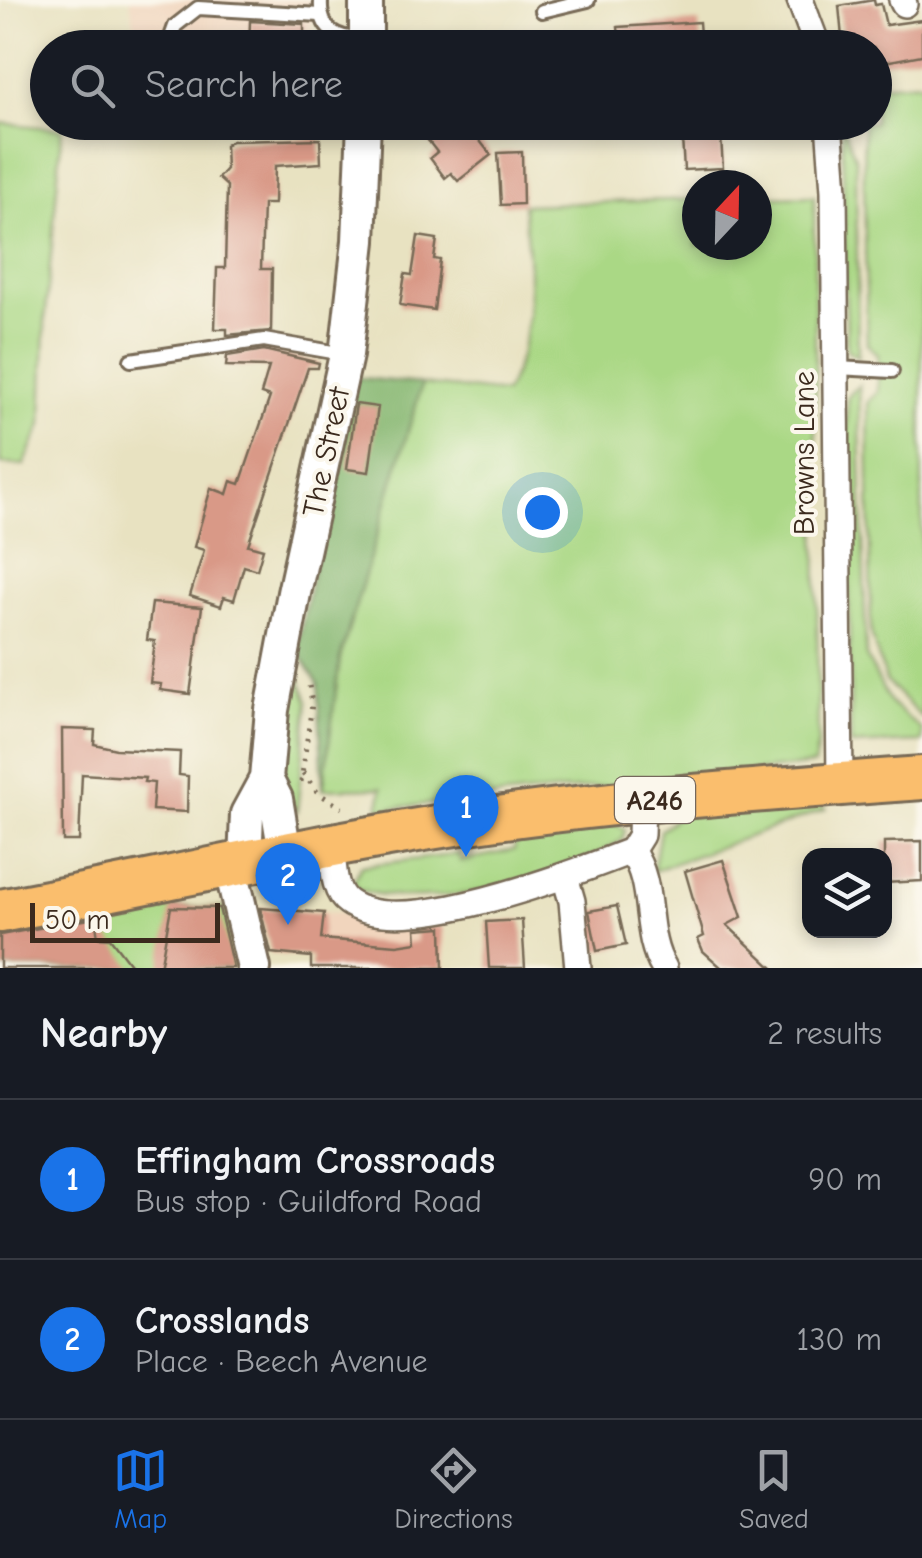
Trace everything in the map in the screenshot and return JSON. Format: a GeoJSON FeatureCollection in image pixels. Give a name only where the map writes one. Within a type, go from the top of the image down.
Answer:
{"type":"FeatureCollection","features":[{"type":"Feature","properties":{"kind":"main road","name":"A246"},"geometry":{"type":"LineString","coordinates":[[0,911],[253,860],[334,830],[922,778]]}},
{"type":"Feature","properties":{"kind":"street"},"geometry":{"type":"LineString","coordinates":[[366,0],[366,30]]}},
{"type":"Feature","properties":{"kind":"street"},"geometry":{"type":"LineString","coordinates":[[800,0],[811,30]]}},
{"type":"Feature","properties":{"kind":"street","name":"The Street"},"geometry":{"type":"LineString","coordinates":[[254,968],[253,860],[276,800],[266,780],[283,652],[346,355],[363,140]]}},
{"type":"Feature","properties":{"kind":"street","name":"Browns Lane"},"geometry":{"type":"LineString","coordinates":[[830,140],[840,784]]}},
{"type":"Feature","properties":{"kind":"street"},"geometry":{"type":"LineString","coordinates":[[334,830],[339,892],[353,905],[372,910],[419,912],[467,907],[630,851],[641,835],[642,801]]}},
{"type":"Feature","properties":{"kind":"street"},"geometry":{"type":"LineString","coordinates":[[630,851],[644,879],[653,951],[664,968]]}},
{"type":"Feature","properties":{"kind":"street"},"geometry":{"type":"LineString","coordinates":[[564,876],[572,901],[578,968]]}},
{"type":"Feature","properties":{"kind":"lane"},"geometry":{"type":"LineString","coordinates":[[542,11],[588,0]]}},
{"type":"Feature","properties":{"kind":"lane"},"geometry":{"type":"LineString","coordinates":[[174,30],[198,8],[320,7]]}},
{"type":"Feature","properties":{"kind":"lane"},"geometry":{"type":"LineString","coordinates":[[131,360],[264,340],[346,355]]}},
{"type":"Feature","properties":{"kind":"lane"},"geometry":{"type":"LineString","coordinates":[[836,368],[892,372]]}},
{"type":"Feature","properties":{"kind":"path"},"geometry":{"type":"LineString","coordinates":[[283,652],[308,678],[312,704],[300,788]]}},
{"type":"Feature","properties":{"kind":"path"},"geometry":{"type":"LineString","coordinates":[[303,773],[318,793],[347,814],[334,830]]}},
{"type":"Feature","properties":{"kind":"shaded area"},"geometry":{"type":"Polygon","coordinates":[[[130,0],[314,0],[312,30],[135,30],[130,0]]]}},
{"type":"Feature","properties":{"kind":"shaded area"},"geometry":{"type":"Polygon","coordinates":[[[320,912],[443,921],[446,968],[311,968],[311,957],[320,950],[320,912]]]}},
{"type":"Feature","properties":{"kind":"green space"},"geometry":{"type":"Polygon","coordinates":[[[922,82],[922,718],[886,681],[871,633],[868,402],[878,392],[878,355],[867,344],[863,140],[892,140],[892,84],[922,82]]]}},
{"type":"Feature","properties":{"kind":"green space"},"geometry":{"type":"Polygon","coordinates":[[[0,123],[30,126],[30,140],[61,140],[45,323],[42,425],[24,465],[0,464],[0,123]]]}},
{"type":"Feature","properties":{"kind":"green space"},"geometry":{"type":"Polygon","coordinates":[[[842,140],[848,140],[856,160],[858,357],[847,350],[842,140]]]}},
{"type":"Feature","properties":{"kind":"green space"},"geometry":{"type":"Polygon","coordinates":[[[814,196],[818,742],[814,765],[379,809],[382,788],[323,789],[340,658],[422,384],[505,393],[515,371],[529,301],[523,205],[682,200],[682,260],[772,260],[772,197],[814,196]]]}},
{"type":"Feature","properties":{"kind":"green space"},"geometry":{"type":"Polygon","coordinates":[[[351,377],[422,384],[340,658],[323,789],[318,683],[297,650],[351,377]]]}},
{"type":"Feature","properties":{"kind":"green space"},"geometry":{"type":"Polygon","coordinates":[[[859,385],[866,656],[890,703],[922,730],[922,742],[851,745],[847,398],[859,385]]]}},
{"type":"Feature","properties":{"kind":"green space"},"geometry":{"type":"Polygon","coordinates":[[[294,664],[308,701],[297,811],[287,798],[280,762],[294,664]]]}},
{"type":"Feature","properties":{"kind":"green space"},"geometry":{"type":"Polygon","coordinates":[[[817,801],[826,809],[653,871],[660,831],[680,814],[817,801]]]}},
{"type":"Feature","properties":{"kind":"green space"},"geometry":{"type":"Polygon","coordinates":[[[616,823],[625,830],[622,840],[595,855],[493,889],[420,897],[357,889],[354,881],[361,866],[459,854],[461,861],[514,850],[517,836],[616,823]]]}},
{"type":"Feature","properties":{"kind":"green space"},"geometry":{"type":"Polygon","coordinates":[[[171,907],[227,908],[242,968],[0,968],[0,932],[171,907]]]}},
{"type":"Feature","properties":{"kind":"building"},"geometry":{"type":"Polygon","coordinates":[[[874,0],[875,5],[881,4],[886,25],[922,20],[922,55],[892,61],[892,30],[841,30],[839,6],[874,0]]]}},
{"type":"Feature","properties":{"kind":"building"},"geometry":{"type":"Polygon","coordinates":[[[250,21],[304,24],[304,30],[250,30],[250,21]]]}},
{"type":"Feature","properties":{"kind":"building"},"geometry":{"type":"Polygon","coordinates":[[[699,22],[700,30],[618,30],[618,27],[699,22]]]}},
{"type":"Feature","properties":{"kind":"building"},"geometry":{"type":"Polygon","coordinates":[[[320,140],[321,163],[275,166],[274,204],[263,204],[261,269],[272,269],[271,331],[227,335],[227,329],[215,329],[217,268],[225,268],[227,186],[218,178],[226,169],[225,145],[232,141],[320,140]]]}},
{"type":"Feature","properties":{"kind":"building"},"geometry":{"type":"Polygon","coordinates":[[[428,140],[479,140],[491,155],[458,181],[451,173],[445,178],[430,158],[437,152],[428,140]]]}},
{"type":"Feature","properties":{"kind":"building"},"geometry":{"type":"Polygon","coordinates":[[[682,140],[721,140],[723,168],[684,170],[682,140]]]}},
{"type":"Feature","properties":{"kind":"building"},"geometry":{"type":"Polygon","coordinates":[[[522,152],[523,204],[501,205],[498,153],[522,152]]]}},
{"type":"Feature","properties":{"kind":"building"},"geometry":{"type":"Polygon","coordinates":[[[418,236],[437,239],[434,259],[440,260],[434,310],[400,305],[405,274],[412,275],[418,236]]]}},
{"type":"Feature","properties":{"kind":"building"},"geometry":{"type":"Polygon","coordinates":[[[264,350],[319,363],[318,368],[308,368],[248,545],[263,549],[257,570],[244,566],[234,600],[224,597],[221,606],[190,596],[204,550],[194,547],[211,488],[227,494],[231,481],[240,484],[270,397],[261,394],[269,367],[226,366],[227,356],[264,350]]]}},
{"type":"Feature","properties":{"kind":"building"},"geometry":{"type":"Polygon","coordinates":[[[356,404],[378,407],[369,472],[347,469],[356,404]]]}},
{"type":"Feature","properties":{"kind":"building"},"geometry":{"type":"Polygon","coordinates":[[[152,603],[202,607],[190,694],[160,690],[161,684],[150,683],[155,641],[147,640],[152,603]]]}},
{"type":"Feature","properties":{"kind":"building"},"geometry":{"type":"Polygon","coordinates":[[[62,729],[95,730],[94,744],[116,749],[180,752],[179,775],[188,776],[187,812],[152,810],[154,783],[144,782],[145,778],[82,774],[79,841],[63,841],[62,729]]]}},
{"type":"Feature","properties":{"kind":"building"},"geometry":{"type":"Polygon","coordinates":[[[922,841],[922,881],[892,883],[892,848],[884,848],[884,842],[922,841]]]}},
{"type":"Feature","properties":{"kind":"building"},"geometry":{"type":"Polygon","coordinates":[[[723,860],[742,917],[727,925],[773,968],[722,968],[703,951],[698,939],[704,936],[685,871],[723,860]]]}},
{"type":"Feature","properties":{"kind":"building"},"geometry":{"type":"Polygon","coordinates":[[[617,906],[626,945],[597,951],[589,911],[617,906]]]}},
{"type":"Feature","properties":{"kind":"building"},"geometry":{"type":"Polygon","coordinates":[[[171,907],[219,908],[233,968],[160,968],[171,907]]]}},
{"type":"Feature","properties":{"kind":"building"},"geometry":{"type":"Polygon","coordinates":[[[260,908],[324,913],[321,939],[397,945],[417,942],[416,929],[442,927],[443,968],[311,968],[311,957],[271,953],[260,908]]]}},
{"type":"Feature","properties":{"kind":"building"},"geometry":{"type":"Polygon","coordinates":[[[95,918],[98,937],[110,938],[133,968],[0,968],[0,935],[95,918]]]}},
{"type":"Feature","properties":{"kind":"building"},"geometry":{"type":"Polygon","coordinates":[[[522,920],[525,968],[489,968],[486,922],[522,920]]]}},
{"type":"Feature","properties":{"kind":"place","name":"Effingham Crossroads"},"geometry":{"type":"Point","coordinates":[466,857]}},
{"type":"Feature","properties":{"kind":"place","name":"Crosslands"},"geometry":{"type":"Point","coordinates":[288,925]}}]}
